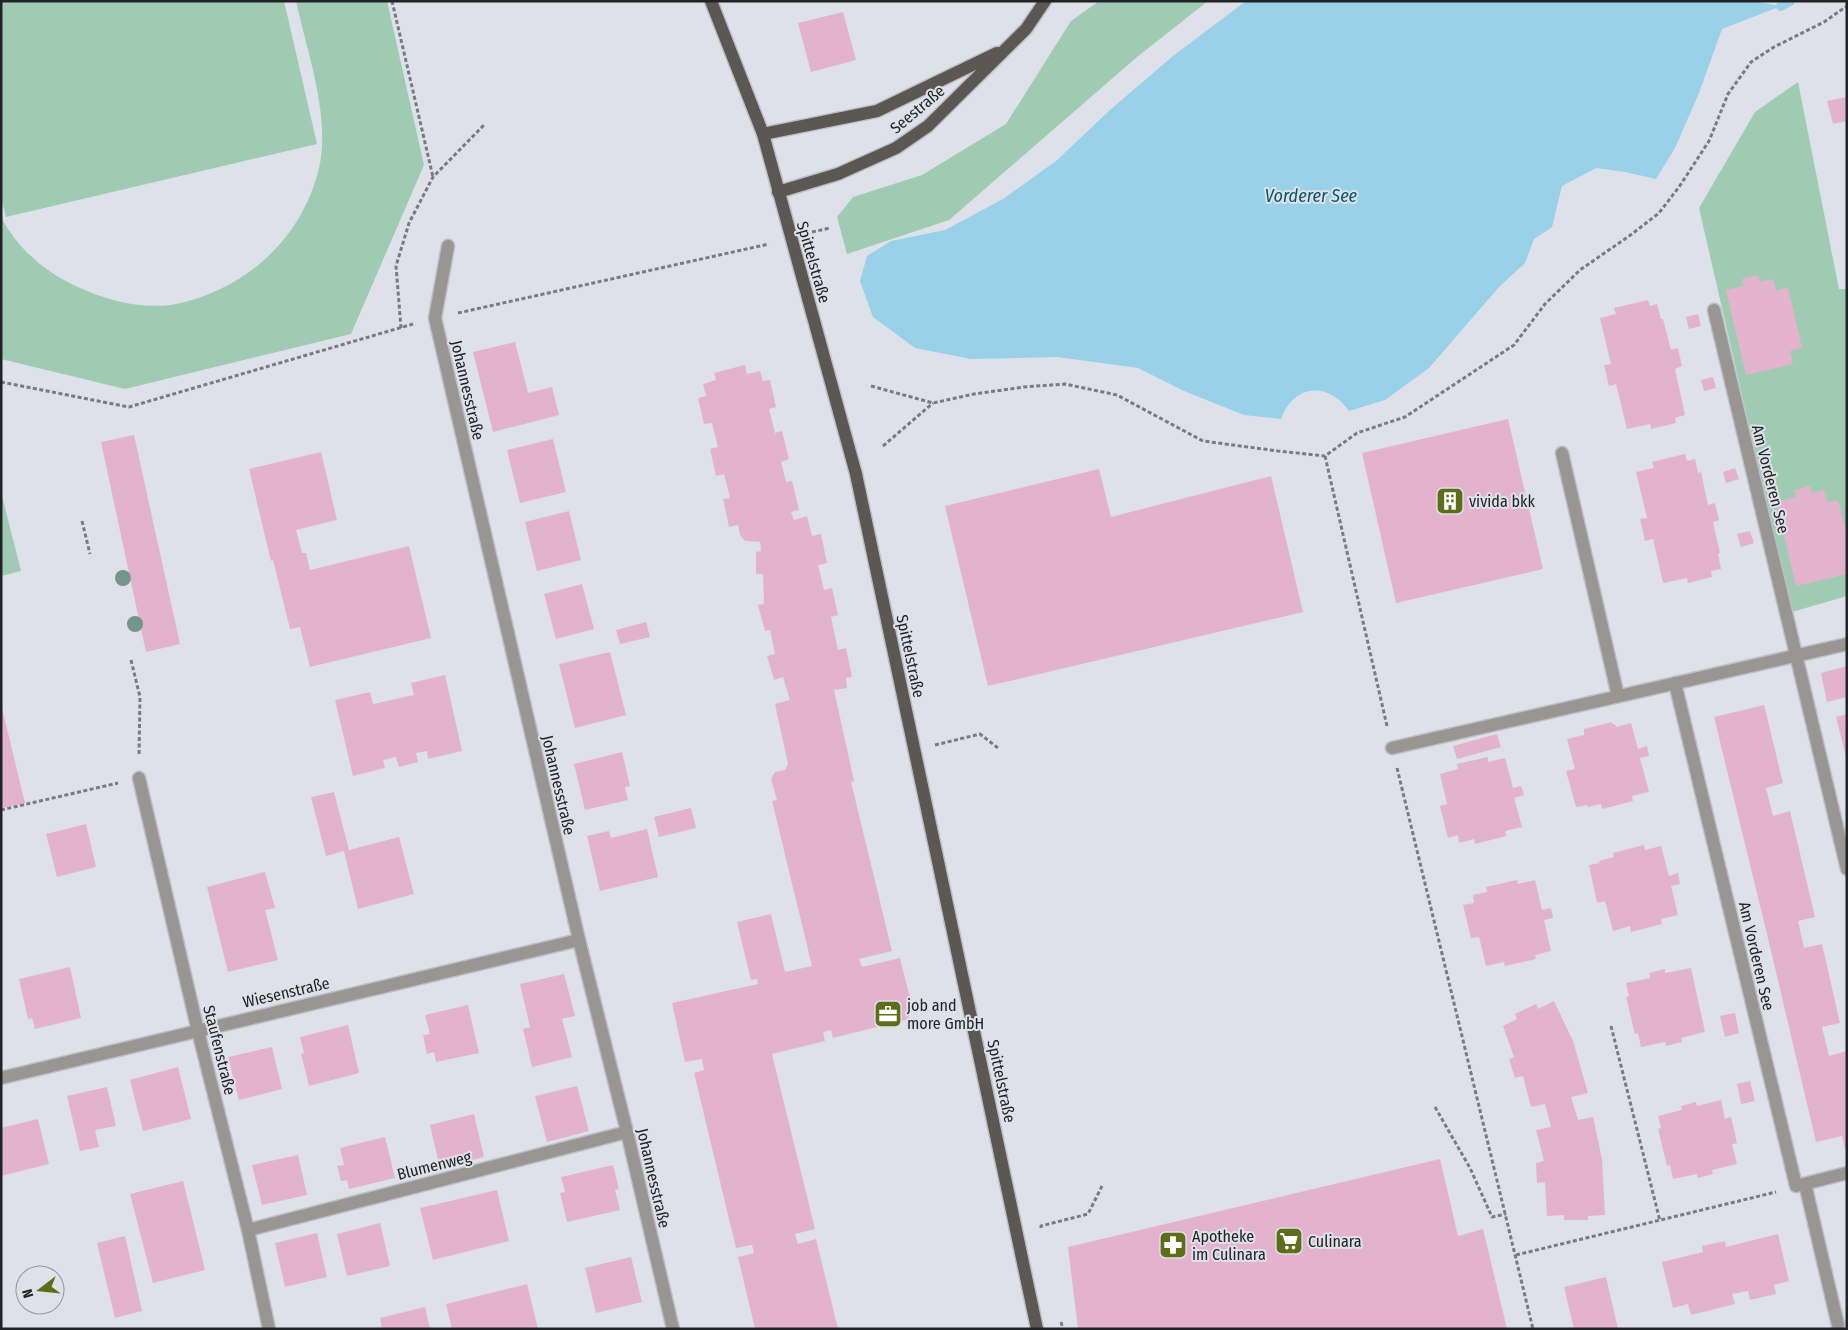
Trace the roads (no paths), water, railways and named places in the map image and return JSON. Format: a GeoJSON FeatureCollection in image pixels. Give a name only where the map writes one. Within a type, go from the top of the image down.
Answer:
{"type":"FeatureCollection","features":[{"type":"Feature","properties":{"kind":"main road","name":"Spittelstraße"},"geometry":{"type":"LineString","coordinates":[[711,1],[763,134],[856,474],[1036,1329]]}},
{"type":"Feature","properties":{"kind":"main road","name":"Seestraße"},"geometry":{"type":"LineString","coordinates":[[778,192],[838,174],[896,148],[928,126],[1026,29],[1045,1]]}},
{"type":"Feature","properties":{"kind":"main road","name":"Seestraße"},"geometry":{"type":"LineString","coordinates":[[763,134],[877,111],[1006,49]]}},
{"type":"Feature","properties":{"kind":"street","name":"Johannesstraße"},"geometry":{"type":"LineString","coordinates":[[448,246],[435,318],[578,940],[627,1132],[668,1328]]}},
{"type":"Feature","properties":{"kind":"street","name":"Am Vorderen See"},"geometry":{"type":"LineString","coordinates":[[1714,310],[1847,868]]}},
{"type":"Feature","properties":{"kind":"street"},"geometry":{"type":"LineString","coordinates":[[1562,453],[1618,696]]}},
{"type":"Feature","properties":{"kind":"street"},"geometry":{"type":"LineString","coordinates":[[1392,748],[1847,644]]}},
{"type":"Feature","properties":{"kind":"street","name":"Am Vorderen See"},"geometry":{"type":"LineString","coordinates":[[1675,683],[1800,1185],[1838,1325]]}},
{"type":"Feature","properties":{"kind":"street","name":"Staufenstraße"},"geometry":{"type":"LineString","coordinates":[[139,778],[198,1031],[248,1230],[269,1329]]}},
{"type":"Feature","properties":{"kind":"street","name":"Wiesenstraße"},"geometry":{"type":"LineString","coordinates":[[1,1078],[578,940]]}},
{"type":"Feature","properties":{"kind":"street","name":"Blumenweg"},"geometry":{"type":"LineString","coordinates":[[248,1230],[627,1132]]}},
{"type":"Feature","properties":{"kind":"street"},"geometry":{"type":"LineString","coordinates":[[1800,1185],[1847,1173]]}},
{"type":"Feature","properties":{"kind":"water","name":"Vorderer See"},"geometry":{"type":"Polygon","coordinates":[[[1246,1],[1752,1],[1781,6],[1722,29],[1699,93],[1675,148],[1656,179],[1596,168],[1562,186],[1552,227],[1534,239],[1525,263],[1499,287],[1429,368],[1385,400],[1349,411],[1341,401],[1331,395],[1322,391],[1312,391],[1303,393],[1294,399],[1287,407],[1281,419],[1244,415],[1184,391],[1138,368],[1057,357],[971,359],[915,348],[873,317],[860,281],[867,256],[891,241],[945,230],[1003,199],[1056,161],[1110,110],[1173,56],[1246,1]]]}},
{"type":"Feature","properties":{"kind":"waterway"},"geometry":{"type":"LineString","coordinates":[[1781,6],[1790,1]]}},
{"type":"Feature","properties":{"kind":"place","name":"vivida bkk"},"geometry":{"type":"Point","coordinates":[1450,501]}},
{"type":"Feature","properties":{"kind":"place","name":"job and more GmbH"},"geometry":{"type":"Point","coordinates":[888,1014]}},
{"type":"Feature","properties":{"kind":"place","name":"Culinara"},"geometry":{"type":"Point","coordinates":[1289,1241]}},
{"type":"Feature","properties":{"kind":"place","name":"Apotheke im Culinara"},"geometry":{"type":"Point","coordinates":[1173,1245]}}]}
